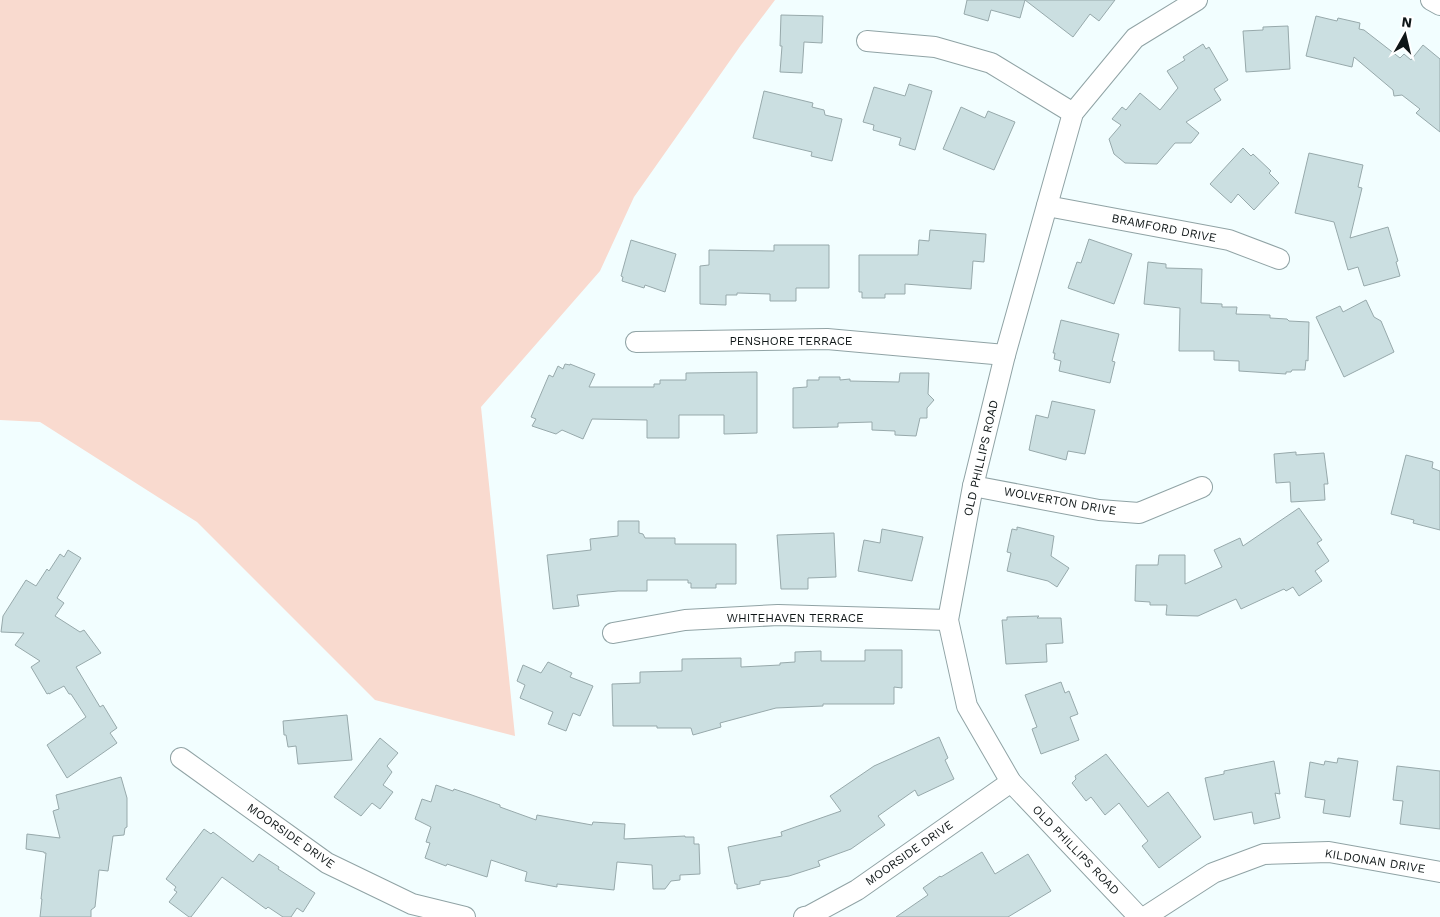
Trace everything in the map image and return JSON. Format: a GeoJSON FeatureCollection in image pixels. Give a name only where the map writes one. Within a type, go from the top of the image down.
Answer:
{"type":"FeatureCollection","features":[{"type":"Feature","properties":{"kind":"street","name":"OLD PHILLIPS ROAD"},"geometry":{"type":"LineString","coordinates":[[1139,917],[1011,782],[966,706],[948,620],[974,486],[1005,355],[1073,113],[1135,38],[1197,0]]}},
{"type":"Feature","properties":{"kind":"street"},"geometry":{"type":"LineString","coordinates":[[1431,0],[1440,5]]}},
{"type":"Feature","properties":{"kind":"street"},"geometry":{"type":"LineString","coordinates":[[867,41],[935,47],[991,63],[1073,113]]}},
{"type":"Feature","properties":{"kind":"street","name":"BRAMFORD DRIVE"},"geometry":{"type":"LineString","coordinates":[[1047,206],[1229,240],[1279,259]]}},
{"type":"Feature","properties":{"kind":"street","name":"PENSHORE TERRACE"},"geometry":{"type":"LineString","coordinates":[[636,342],[827,338],[1005,355]]}},
{"type":"Feature","properties":{"kind":"street","name":"WOLVERTON DRIVE"},"geometry":{"type":"LineString","coordinates":[[974,486],[1099,510],[1139,513],[1202,487]]}},
{"type":"Feature","properties":{"kind":"street","name":"WHITEHAVEN TERRACE"},"geometry":{"type":"LineString","coordinates":[[613,633],[685,620],[778,615],[948,620]]}},
{"type":"Feature","properties":{"kind":"street","name":"MOORSIDE DRIVE"},"geometry":{"type":"LineString","coordinates":[[181,758],[327,863],[412,904],[465,917]]}},
{"type":"Feature","properties":{"kind":"street","name":"MOORSIDE DRIVE"},"geometry":{"type":"LineString","coordinates":[[804,917],[857,890],[1011,782]]}},
{"type":"Feature","properties":{"kind":"street","name":"KILDONAN DRIVE"},"geometry":{"type":"LineString","coordinates":[[1145,917],[1213,873],[1264,854],[1329,852],[1440,872]]}},
{"type":"Feature","properties":{"kind":"shaded area"},"geometry":{"type":"Polygon","coordinates":[[[0,0],[775,0],[634,197],[600,271],[481,407],[515,736],[375,700],[197,522],[40,422],[0,420],[0,0]]]}},
{"type":"Feature","properties":{"kind":"building"},"geometry":{"type":"Polygon","coordinates":[[[967,0],[1025,0],[1020,18],[991,10],[988,21],[964,14],[967,0]]]}},
{"type":"Feature","properties":{"kind":"building"},"geometry":{"type":"Polygon","coordinates":[[[1025,0],[1115,0],[1099,21],[1090,14],[1073,37],[1025,0]]]}},
{"type":"Feature","properties":{"kind":"building"},"geometry":{"type":"Polygon","coordinates":[[[781,15],[823,16],[822,43],[804,42],[802,73],[780,72],[782,46],[780,46],[781,15]]]}},
{"type":"Feature","properties":{"kind":"building"},"geometry":{"type":"Polygon","coordinates":[[[1316,16],[1337,21],[1338,18],[1360,23],[1359,29],[1364,30],[1400,58],[1404,54],[1411,60],[1423,45],[1440,59],[1440,132],[1416,113],[1420,109],[1402,95],[1394,96],[1393,90],[1354,57],[1352,67],[1306,56],[1316,16]]]}},
{"type":"Feature","properties":{"kind":"building"},"geometry":{"type":"Polygon","coordinates":[[[1288,26],[1290,69],[1246,72],[1243,31],[1263,30],[1263,27],[1288,26]]]}},
{"type":"Feature","properties":{"kind":"building"},"geometry":{"type":"Polygon","coordinates":[[[1203,44],[1206,49],[1209,47],[1228,80],[1214,89],[1221,100],[1186,122],[1199,133],[1191,143],[1175,143],[1157,164],[1125,163],[1114,154],[1109,139],[1121,125],[1112,119],[1122,107],[1126,110],[1140,93],[1160,110],[1178,88],[1167,71],[1185,60],[1183,57],[1203,44]]]}},
{"type":"Feature","properties":{"kind":"building"},"geometry":{"type":"Polygon","coordinates":[[[909,84],[932,91],[915,150],[899,145],[901,138],[873,130],[874,125],[863,122],[874,87],[905,96],[909,84]]]}},
{"type":"Feature","properties":{"kind":"building"},"geometry":{"type":"Polygon","coordinates":[[[764,91],[813,103],[812,107],[824,110],[825,115],[842,119],[832,161],[811,156],[812,152],[753,138],[764,91]]]}},
{"type":"Feature","properties":{"kind":"building"},"geometry":{"type":"Polygon","coordinates":[[[961,107],[985,118],[988,111],[1015,122],[994,170],[943,149],[961,107]]]}},
{"type":"Feature","properties":{"kind":"building"},"geometry":{"type":"Polygon","coordinates":[[[1243,148],[1251,156],[1253,154],[1271,171],[1269,173],[1279,183],[1254,210],[1238,194],[1231,203],[1210,184],[1243,148]]]}},
{"type":"Feature","properties":{"kind":"building"},"geometry":{"type":"Polygon","coordinates":[[[1309,153],[1363,165],[1358,187],[1362,188],[1350,238],[1388,227],[1398,261],[1396,262],[1400,276],[1364,286],[1358,267],[1348,270],[1334,222],[1295,213],[1309,153]]]}},
{"type":"Feature","properties":{"kind":"building"},"geometry":{"type":"Polygon","coordinates":[[[930,230],[986,234],[984,262],[973,261],[971,289],[905,284],[905,294],[885,294],[885,298],[862,298],[862,292],[859,292],[859,255],[918,255],[919,240],[929,241],[930,230]]]}},
{"type":"Feature","properties":{"kind":"building"},"geometry":{"type":"Polygon","coordinates":[[[1089,239],[1132,254],[1114,304],[1068,288],[1077,262],[1081,263],[1089,239]]]}},
{"type":"Feature","properties":{"kind":"building"},"geometry":{"type":"Polygon","coordinates":[[[631,240],[676,254],[665,292],[645,285],[644,288],[622,281],[623,277],[621,276],[631,240]]]}},
{"type":"Feature","properties":{"kind":"building"},"geometry":{"type":"Polygon","coordinates":[[[774,245],[829,245],[829,288],[796,288],[796,301],[770,301],[770,294],[737,293],[737,295],[726,295],[726,305],[700,304],[700,266],[709,265],[709,250],[774,251],[774,245]]]}},
{"type":"Feature","properties":{"kind":"building"},"geometry":{"type":"Polygon","coordinates":[[[1148,262],[1166,264],[1166,268],[1202,269],[1201,303],[1222,304],[1222,307],[1237,307],[1236,314],[1270,315],[1270,318],[1309,322],[1308,361],[1306,360],[1305,370],[1292,370],[1291,372],[1286,372],[1286,374],[1239,371],[1239,361],[1214,360],[1214,351],[1179,351],[1180,308],[1144,304],[1148,262]]]}},
{"type":"Feature","properties":{"kind":"building"},"geometry":{"type":"Polygon","coordinates":[[[1366,300],[1374,317],[1381,321],[1394,352],[1344,377],[1316,317],[1340,306],[1343,312],[1366,300]]]}},
{"type":"Feature","properties":{"kind":"building"},"geometry":{"type":"Polygon","coordinates":[[[1061,320],[1119,334],[1112,361],[1115,362],[1110,383],[1059,371],[1061,361],[1054,359],[1055,353],[1053,353],[1061,320]]]}},
{"type":"Feature","properties":{"kind":"building"},"geometry":{"type":"Polygon","coordinates":[[[565,364],[570,364],[595,374],[589,387],[654,387],[654,384],[660,384],[660,380],[686,380],[686,373],[757,372],[757,433],[724,434],[724,415],[679,415],[679,438],[647,438],[647,420],[592,419],[583,439],[562,430],[556,434],[532,426],[536,419],[531,417],[549,375],[553,377],[558,366],[563,369],[565,364]]]}},
{"type":"Feature","properties":{"kind":"building"},"geometry":{"type":"Polygon","coordinates":[[[900,373],[929,373],[928,394],[934,400],[927,408],[927,418],[920,418],[916,436],[895,435],[895,431],[872,430],[872,422],[838,423],[838,427],[793,428],[793,388],[807,387],[807,380],[819,380],[819,377],[840,377],[840,380],[850,379],[850,381],[899,382],[900,373]]]}},
{"type":"Feature","properties":{"kind":"building"},"geometry":{"type":"Polygon","coordinates":[[[1052,401],[1095,410],[1085,454],[1068,451],[1066,460],[1029,450],[1036,415],[1048,418],[1052,401]]]}},
{"type":"Feature","properties":{"kind":"building"},"geometry":{"type":"Polygon","coordinates":[[[1296,452],[1296,455],[1324,453],[1328,484],[1324,484],[1325,500],[1291,502],[1290,482],[1276,483],[1274,454],[1296,452]]]}},
{"type":"Feature","properties":{"kind":"building"},"geometry":{"type":"Polygon","coordinates":[[[1406,455],[1433,462],[1432,468],[1440,471],[1440,530],[1413,523],[1414,520],[1391,514],[1406,455]]]}},
{"type":"Feature","properties":{"kind":"building"},"geometry":{"type":"Polygon","coordinates":[[[1299,508],[1322,540],[1317,543],[1329,561],[1315,571],[1322,581],[1299,596],[1293,587],[1286,591],[1284,589],[1241,609],[1236,599],[1198,616],[1166,615],[1167,605],[1150,605],[1150,602],[1135,601],[1136,565],[1158,565],[1159,555],[1185,555],[1185,584],[1222,567],[1214,550],[1240,538],[1243,546],[1299,508]]]}},
{"type":"Feature","properties":{"kind":"building"},"geometry":{"type":"Polygon","coordinates":[[[618,521],[639,521],[639,533],[643,534],[645,538],[675,538],[675,544],[736,544],[736,584],[716,584],[716,588],[691,588],[691,583],[688,583],[688,580],[647,580],[647,591],[618,591],[577,595],[579,606],[553,609],[547,555],[591,550],[590,539],[618,536],[618,521]]]}},
{"type":"Feature","properties":{"kind":"building"},"geometry":{"type":"Polygon","coordinates":[[[1017,527],[1054,536],[1051,556],[1069,568],[1057,587],[1048,581],[1007,571],[1011,553],[1007,552],[1012,529],[1017,530],[1017,527]]]}},
{"type":"Feature","properties":{"kind":"building"},"geometry":{"type":"Polygon","coordinates":[[[882,529],[923,537],[912,581],[858,571],[864,540],[880,543],[882,529]]]}},
{"type":"Feature","properties":{"kind":"building"},"geometry":{"type":"Polygon","coordinates":[[[834,533],[836,577],[808,578],[808,589],[781,589],[777,535],[834,533]]]}},
{"type":"Feature","properties":{"kind":"building"},"geometry":{"type":"Polygon","coordinates":[[[68,550],[81,558],[57,598],[64,603],[55,616],[80,632],[84,630],[101,653],[76,667],[100,707],[103,705],[117,728],[110,733],[117,743],[67,778],[47,745],[86,717],[64,686],[47,694],[31,667],[40,661],[15,645],[24,633],[1,632],[3,616],[26,580],[36,586],[60,554],[64,557],[68,550]]]}},
{"type":"Feature","properties":{"kind":"building"},"geometry":{"type":"Polygon","coordinates":[[[1039,616],[1037,618],[1061,618],[1063,643],[1046,644],[1047,662],[1006,664],[1002,620],[1007,620],[1007,617],[1039,616]]]}},
{"type":"Feature","properties":{"kind":"building"},"geometry":{"type":"Polygon","coordinates":[[[865,650],[902,650],[902,688],[894,687],[894,704],[823,704],[823,706],[776,708],[720,723],[721,727],[693,735],[691,728],[613,726],[612,684],[640,683],[640,672],[682,671],[682,659],[741,658],[741,667],[780,665],[780,663],[795,662],[795,652],[821,651],[821,661],[865,661],[865,650]]]}},
{"type":"Feature","properties":{"kind":"building"},"geometry":{"type":"Polygon","coordinates":[[[548,662],[572,673],[570,677],[593,686],[580,716],[573,713],[566,731],[548,724],[553,712],[520,698],[525,685],[517,681],[523,665],[541,673],[548,662]]]}},
{"type":"Feature","properties":{"kind":"building"},"geometry":{"type":"Polygon","coordinates":[[[1061,682],[1065,693],[1069,691],[1078,714],[1070,717],[1079,740],[1041,754],[1032,729],[1037,727],[1025,695],[1061,682]]]}},
{"type":"Feature","properties":{"kind":"building"},"geometry":{"type":"Polygon","coordinates":[[[347,715],[352,760],[298,764],[296,746],[288,747],[286,735],[284,735],[283,721],[347,715]]]}},
{"type":"Feature","properties":{"kind":"building"},"geometry":{"type":"Polygon","coordinates":[[[939,737],[948,758],[945,760],[954,779],[918,796],[915,790],[878,816],[885,825],[851,849],[818,861],[820,866],[789,876],[760,881],[760,884],[737,889],[728,847],[782,836],[781,832],[841,811],[830,796],[874,766],[939,737]]]}},
{"type":"Feature","properties":{"kind":"building"},"geometry":{"type":"Polygon","coordinates":[[[380,738],[398,753],[387,766],[392,772],[383,785],[393,792],[380,809],[372,803],[361,816],[334,797],[380,738]]]}},
{"type":"Feature","properties":{"kind":"building"},"geometry":{"type":"Polygon","coordinates":[[[1106,754],[1148,807],[1168,792],[1201,837],[1159,868],[1142,846],[1148,841],[1119,803],[1105,815],[1091,797],[1086,801],[1072,783],[1076,779],[1075,776],[1106,754]]]}},
{"type":"Feature","properties":{"kind":"building"},"geometry":{"type":"Polygon","coordinates":[[[1338,758],[1358,761],[1350,817],[1323,813],[1325,800],[1305,797],[1310,762],[1324,765],[1325,761],[1337,763],[1338,758]]]}},
{"type":"Feature","properties":{"kind":"building"},"geometry":{"type":"Polygon","coordinates":[[[1274,761],[1280,794],[1275,793],[1280,818],[1254,824],[1252,812],[1214,820],[1205,778],[1224,774],[1224,771],[1274,761]]]}},
{"type":"Feature","properties":{"kind":"building"},"geometry":{"type":"Polygon","coordinates":[[[1397,766],[1440,771],[1440,829],[1400,824],[1403,801],[1393,800],[1397,766]]]}},
{"type":"Feature","properties":{"kind":"building"},"geometry":{"type":"Polygon","coordinates":[[[121,777],[127,798],[127,827],[125,828],[124,835],[113,836],[108,871],[99,870],[95,907],[91,910],[91,917],[40,917],[46,853],[26,849],[27,834],[60,838],[53,811],[59,809],[56,795],[121,777]]]}},
{"type":"Feature","properties":{"kind":"building"},"geometry":{"type":"Polygon","coordinates":[[[436,785],[469,794],[536,820],[537,815],[592,825],[593,822],[625,824],[624,839],[694,837],[694,844],[699,844],[700,874],[680,875],[680,880],[671,881],[665,889],[653,889],[652,865],[617,862],[614,890],[557,884],[557,887],[525,881],[527,872],[491,860],[487,877],[447,864],[446,866],[425,858],[430,843],[426,842],[431,827],[415,819],[422,799],[431,802],[436,785]]]}},
{"type":"Feature","properties":{"kind":"building"},"geometry":{"type":"Polygon","coordinates":[[[204,829],[211,834],[213,832],[253,862],[259,854],[315,893],[303,912],[297,908],[291,917],[283,917],[268,907],[266,909],[222,877],[191,917],[169,902],[177,892],[174,890],[176,887],[166,879],[204,829]]]}},
{"type":"Feature","properties":{"kind":"building"},"geometry":{"type":"Polygon","coordinates":[[[982,852],[995,874],[1028,854],[1051,891],[1008,917],[896,917],[928,895],[923,888],[982,852]]]}}]}
